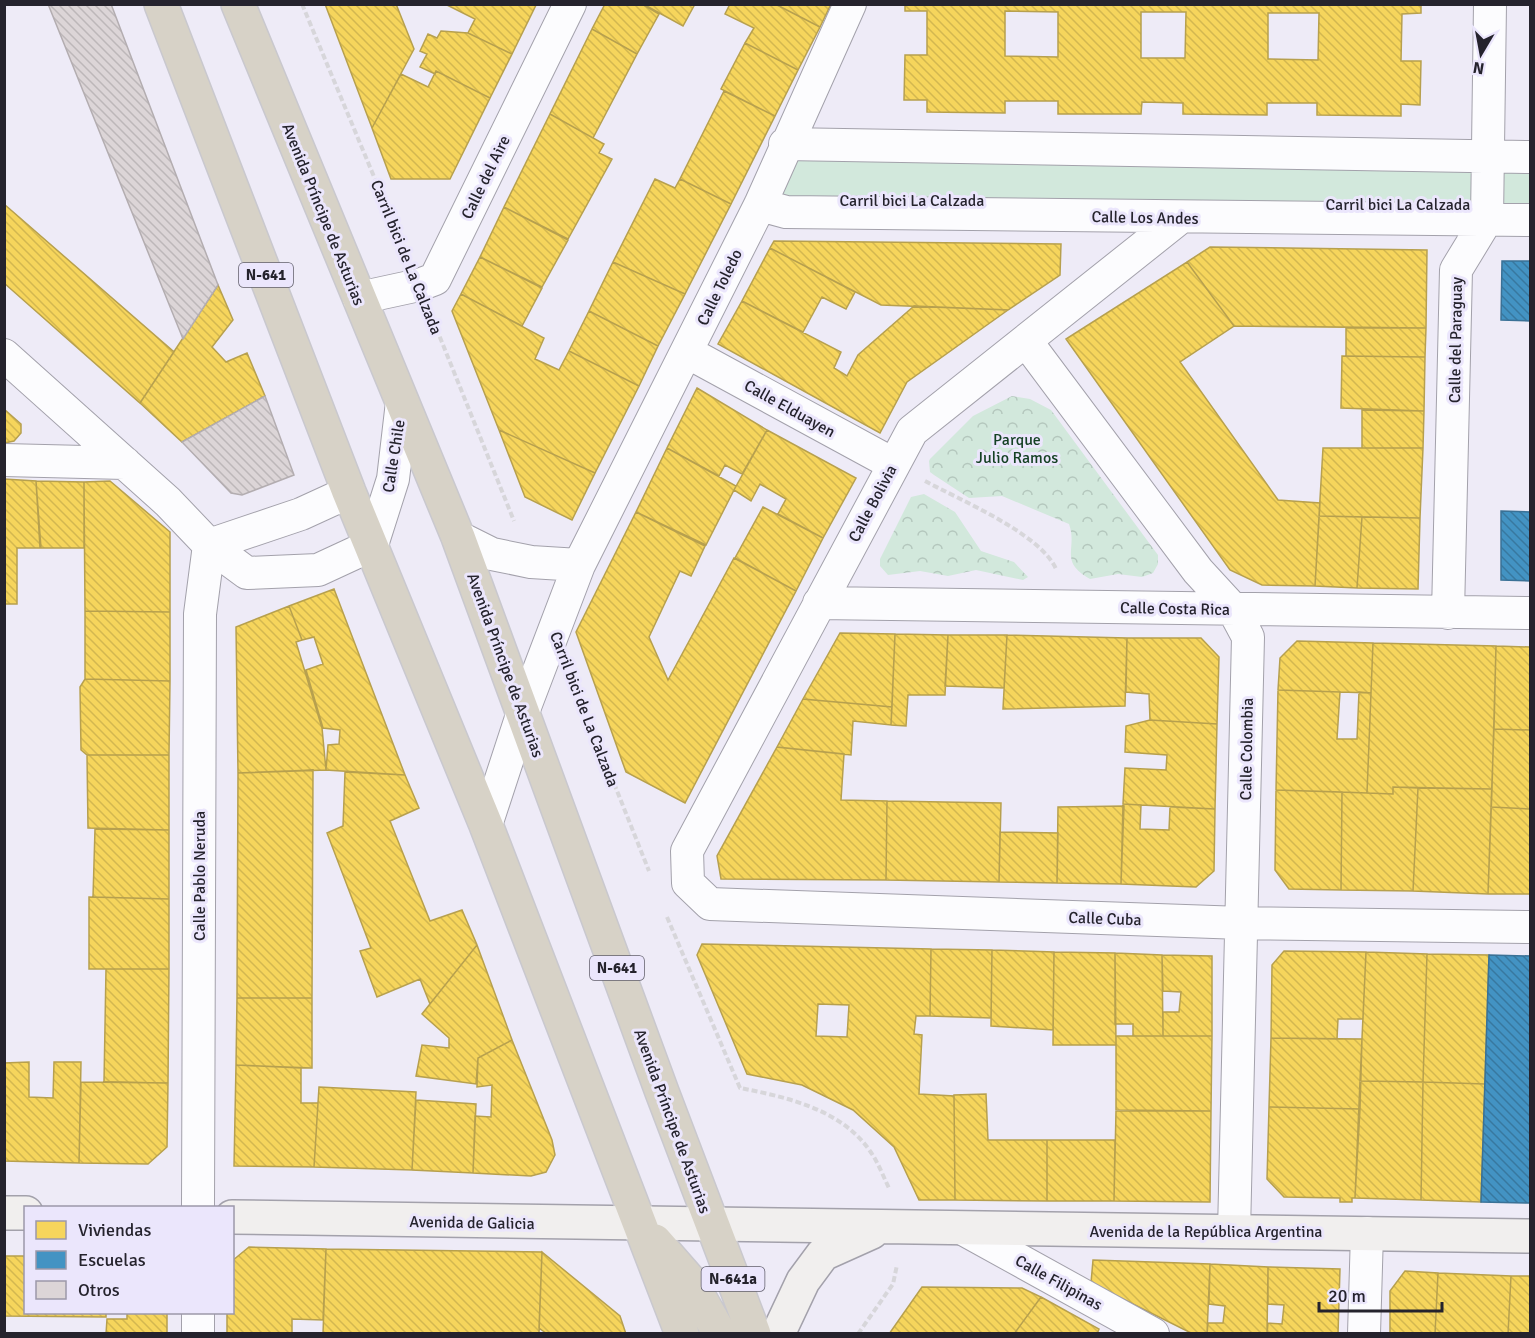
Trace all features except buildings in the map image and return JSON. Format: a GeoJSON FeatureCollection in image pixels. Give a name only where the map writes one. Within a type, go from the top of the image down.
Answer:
{"type":"FeatureCollection","features":[{"type":"Feature","properties":{"kind":"highway","name":"N-641"},"geometry":{"type":"LineString","coordinates":[[161,4],[349,492],[486,825],[682,1334]]}},
{"type":"Feature","properties":{"kind":"highway","name":"Avenida Príncipe de Asturias"},"geometry":{"type":"LineString","coordinates":[[238,4],[458,537],[754,1334]]}},
{"type":"Feature","properties":{"kind":"highway"},"geometry":{"type":"LineString","coordinates":[[640,1224],[690,1281],[715,1320],[720,1334]]}},
{"type":"Feature","properties":{"kind":"street","name":"Calle del Aire"},"geometry":{"type":"LineString","coordinates":[[359,298],[419,285],[435,279],[570,4]]}},
{"type":"Feature","properties":{"kind":"street","name":"Calle Toledo"},"geometry":{"type":"LineString","coordinates":[[486,825],[523,712],[579,565],[760,205],[850,4]]}},
{"type":"Feature","properties":{"kind":"street"},"geometry":{"type":"LineString","coordinates":[[1487,219],[1490,4]]}},
{"type":"Feature","properties":{"kind":"street"},"geometry":{"type":"LineString","coordinates":[[786,144],[1530,157]]}},
{"type":"Feature","properties":{"kind":"street","name":"Calle Los Andes"},"geometry":{"type":"LineString","coordinates":[[760,205],[786,212],[1530,220]]}},
{"type":"Feature","properties":{"kind":"street","name":"Calle Bolivia"},"geometry":{"type":"LineString","coordinates":[[688,883],[687,851],[892,464],[912,431],[1181,217]]}},
{"type":"Feature","properties":{"kind":"street","name":"Calle del Paraguay"},"geometry":{"type":"LineString","coordinates":[[1448,613],[1456,270],[1487,219]]}},
{"type":"Feature","properties":{"kind":"street","name":"Calle Colombia"},"geometry":{"type":"LineString","coordinates":[[1026,341],[1198,571],[1233,609],[1248,637],[1234,1232]]}},
{"type":"Feature","properties":{"kind":"street","name":"Calle Elduayen"},"geometry":{"type":"LineString","coordinates":[[687,352],[892,464]]}},
{"type":"Feature","properties":{"kind":"street"},"geometry":{"type":"LineString","coordinates":[[4,355],[168,502],[209,544],[247,573],[318,570],[372,545]]}},
{"type":"Feature","properties":{"kind":"street","name":"Calle Chile"},"geometry":{"type":"LineString","coordinates":[[372,545],[393,478],[402,402]]}},
{"type":"Feature","properties":{"kind":"street"},"geometry":{"type":"LineString","coordinates":[[4,460],[125,463]]}},
{"type":"Feature","properties":{"kind":"street"},"geometry":{"type":"LineString","coordinates":[[209,544],[301,514],[349,492]]}},
{"type":"Feature","properties":{"kind":"street"},"geometry":{"type":"LineString","coordinates":[[458,537],[492,554],[531,562],[579,565]]}},
{"type":"Feature","properties":{"kind":"street","name":"Calle Pablo Neruda"},"geometry":{"type":"LineString","coordinates":[[198,1206],[200,614],[209,544]]}},
{"type":"Feature","properties":{"kind":"street","name":"Calle Costa Rica"},"geometry":{"type":"LineString","coordinates":[[819,603],[1530,613]]}},
{"type":"Feature","properties":{"kind":"street","name":"Calle Cuba"},"geometry":{"type":"LineString","coordinates":[[688,883],[710,904],[1242,923],[1530,927]]}},
{"type":"Feature","properties":{"kind":"street"},"geometry":{"type":"LineString","coordinates":[[4,1213],[24,1213]]}},
{"type":"Feature","properties":{"kind":"street","name":"Avenida de Galicia"},"geometry":{"type":"LineString","coordinates":[[234,1217],[712,1225]]}},
{"type":"Feature","properties":{"kind":"street","name":"Avenida de la República Argentina"},"geometry":{"type":"LineString","coordinates":[[712,1225],[1530,1236]]}},
{"type":"Feature","properties":{"kind":"street","name":"Avenida de la República Argentina"},"geometry":{"type":"LineString","coordinates":[[778,1334],[803,1281],[824,1254],[892,1228]]}},
{"type":"Feature","properties":{"kind":"street","name":"Calle Filipinas"},"geometry":{"type":"LineString","coordinates":[[965,1230],[1152,1333]]}},
{"type":"Feature","properties":{"kind":"street"},"geometry":{"type":"LineString","coordinates":[[1364,1334],[1367,1233]]}},
{"type":"Feature","properties":{"kind":"street"},"geometry":{"type":"LineString","coordinates":[[198,1314],[198,1334]]}},
{"type":"Feature","properties":{"kind":"path","name":"Carril bici de La Calzada"},"geometry":{"type":"LineString","coordinates":[[302,4],[531,562]]}},
{"type":"Feature","properties":{"kind":"path"},"geometry":{"type":"LineString","coordinates":[[892,464],[1014,528],[1051,556],[1072,607]]}},
{"type":"Feature","properties":{"kind":"path","name":"Carril bici de La Calzada"},"geometry":{"type":"LineString","coordinates":[[553,629],[651,876]]}},
{"type":"Feature","properties":{"kind":"path"},"geometry":{"type":"LineString","coordinates":[[664,909],[740,1088],[789,1098],[836,1118],[870,1150],[892,1196],[893,1284],[858,1334]]}},
{"type":"Feature","properties":{"kind":"green space"},"geometry":{"type":"Polygon","coordinates":[[[785,144],[1530,157],[1530,220],[760,205],[785,144]]]}},
{"type":"Feature","properties":{"kind":"green space","name":"Parque Julio Ramos"},"geometry":{"type":"Polygon","coordinates":[[[1012,396],[1030,399],[1051,410],[1158,555],[1158,564],[1153,573],[1142,577],[1118,574],[1090,579],[1074,566],[1069,524],[1002,496],[969,498],[930,472],[930,459],[973,416],[1012,396]]]}},
{"type":"Feature","properties":{"kind":"green space","name":"Parque Julio Ramos"},"geometry":{"type":"Polygon","coordinates":[[[924,494],[955,512],[981,551],[1014,562],[1028,577],[1023,580],[976,570],[948,576],[920,571],[888,575],[880,566],[880,559],[911,497],[924,494]]]}}]}
